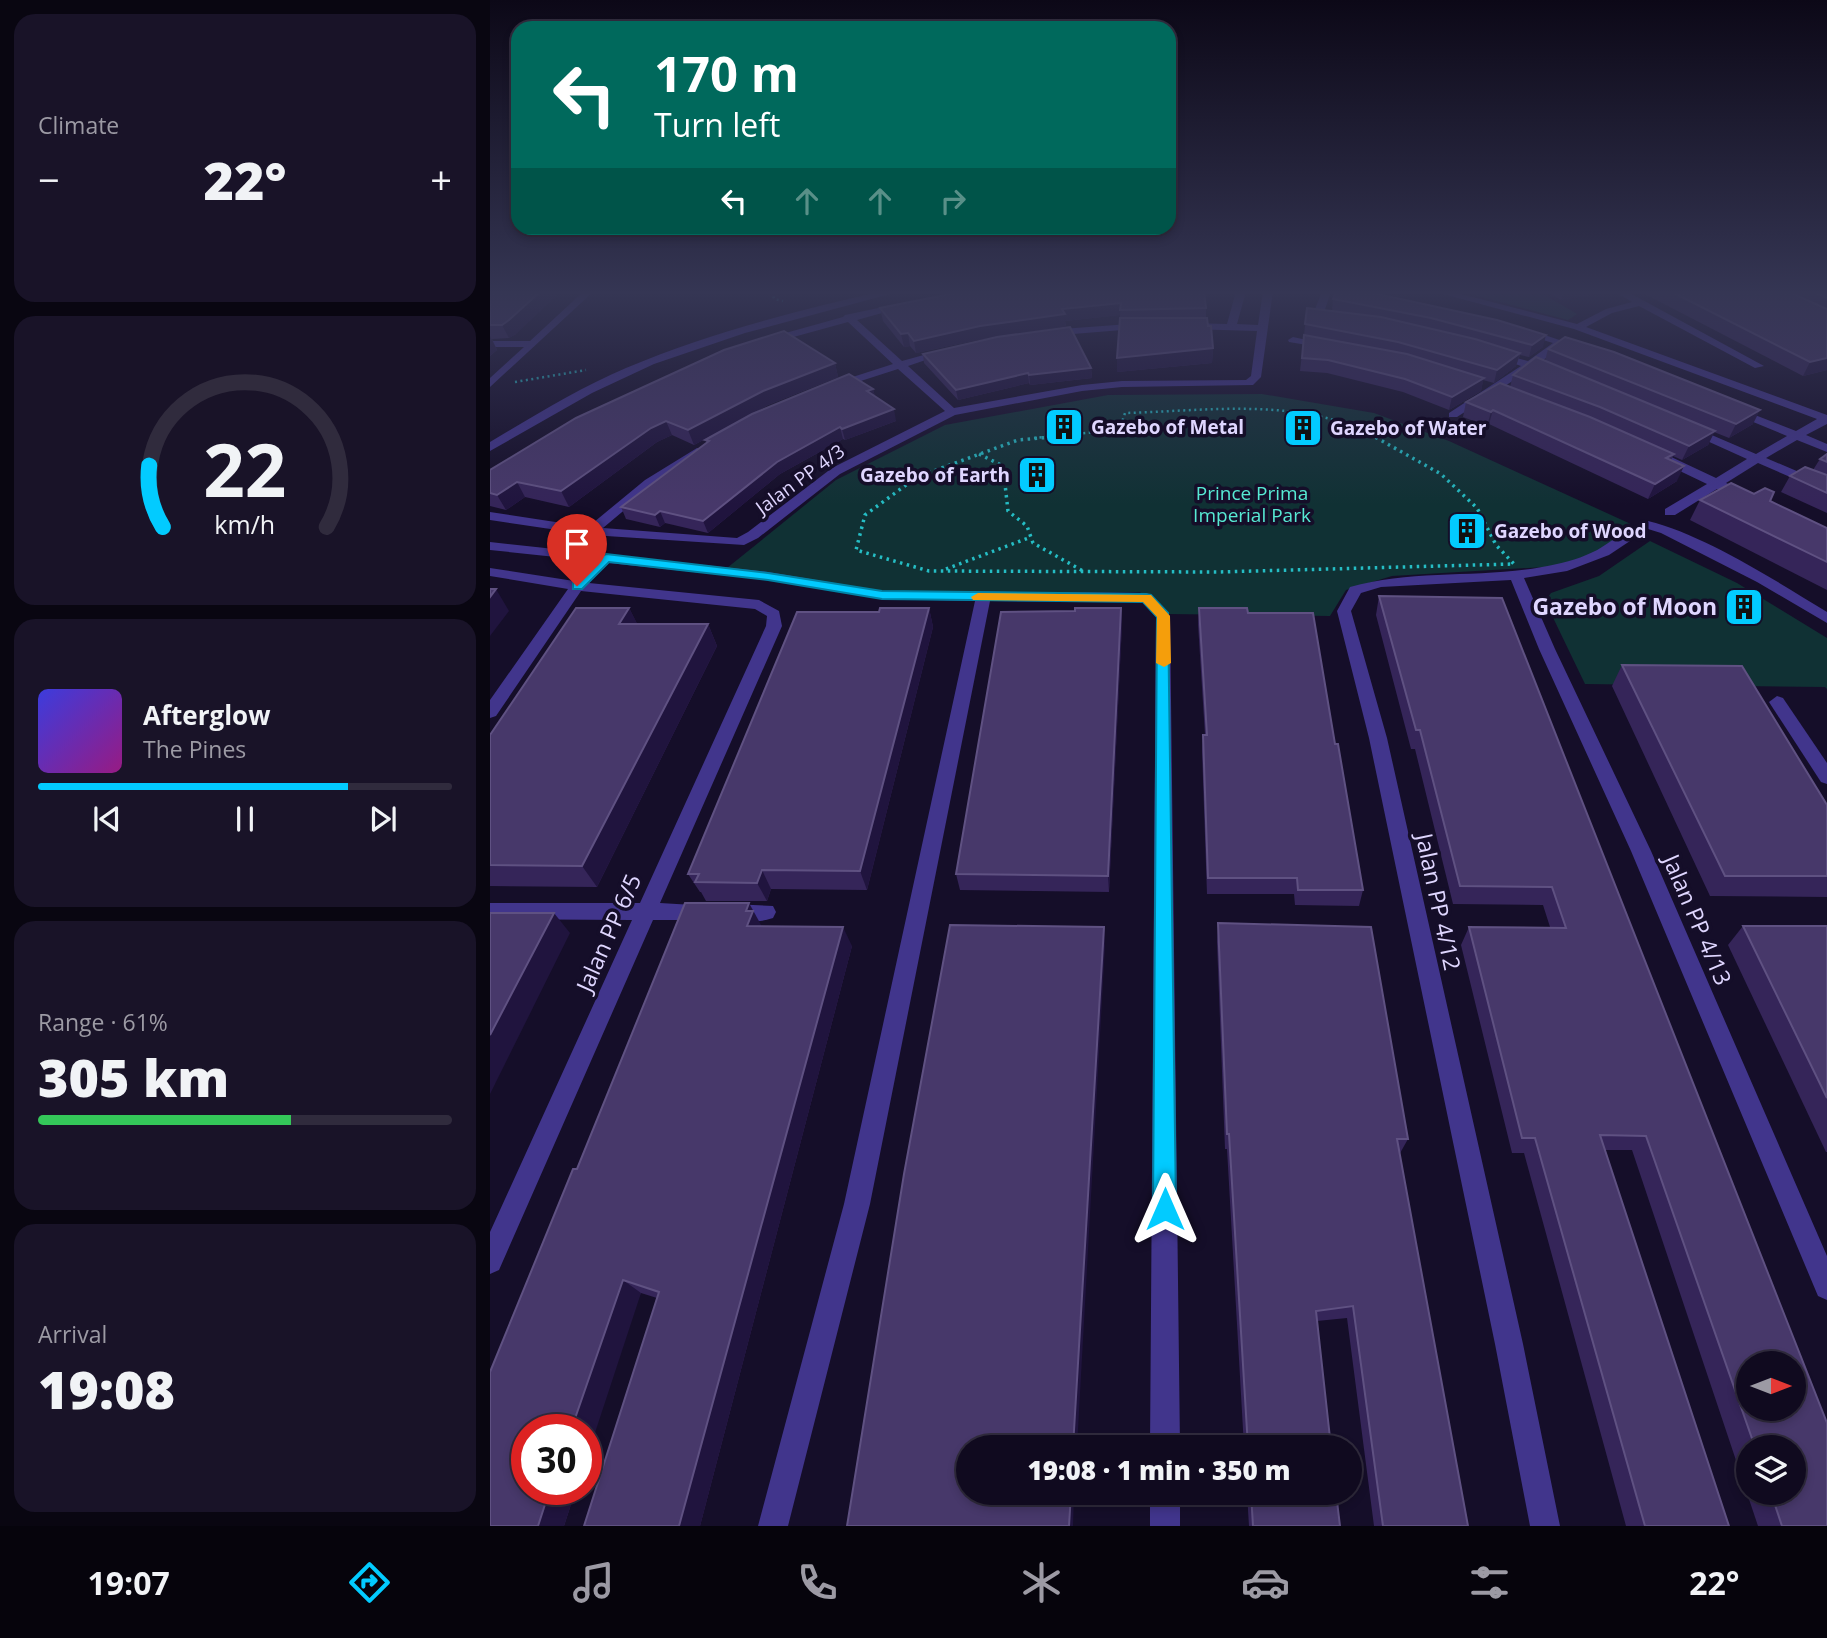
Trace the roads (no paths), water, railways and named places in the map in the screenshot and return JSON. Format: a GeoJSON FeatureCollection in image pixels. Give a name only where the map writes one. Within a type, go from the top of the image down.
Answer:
{"type":"FeatureCollection","features":[{"type":"Feature","properties":{"kind":"street"},"geometry":{"type":"LineString","coordinates":[[490,384],[513,362]]}},
{"type":"Feature","properties":{"kind":"street"},"geometry":{"type":"LineString","coordinates":[[490,447],[574,397],[648,362]]}},
{"type":"Feature","properties":{"kind":"street"},"geometry":{"type":"LineString","coordinates":[[824,390],[903,362]]}},
{"type":"Feature","properties":{"kind":"street","name":"Jalan PP 4/3"},"geometry":{"type":"LineString","coordinates":[[591,531],[740,542],[753,536],[836,471],[952,412],[1082,388],[1122,384],[1249,383],[1256,377],[1258,362]]}},
{"type":"Feature","properties":{"kind":"street"},"geometry":{"type":"LineString","coordinates":[[1522,362],[1563,377]]}},
{"type":"Feature","properties":{"kind":"street"},"geometry":{"type":"LineString","coordinates":[[1453,415],[1501,393],[1534,362]]}},
{"type":"Feature","properties":{"kind":"street"},"geometry":{"type":"LineString","coordinates":[[1678,362],[1827,419]]}},
{"type":"Feature","properties":{"kind":"street"},"geometry":{"type":"LineString","coordinates":[[1752,362],[1759,366]]}},
{"type":"Feature","properties":{"kind":"street"},"geometry":{"type":"LineString","coordinates":[[900,363],[952,412]]}},
{"type":"Feature","properties":{"kind":"street"},"geometry":{"type":"LineString","coordinates":[[1474,383],[1501,393]]}},
{"type":"Feature","properties":{"kind":"street"},"geometry":{"type":"LineString","coordinates":[[1721,405],[1827,448]]}},
{"type":"Feature","properties":{"kind":"street"},"geometry":{"type":"LineString","coordinates":[[1670,512],[1757,458],[1827,419]]}},
{"type":"Feature","properties":{"kind":"street"},"geometry":{"type":"LineString","coordinates":[[1674,422],[1827,489]]}},
{"type":"Feature","properties":{"kind":"street"},"geometry":{"type":"LineString","coordinates":[[490,516],[591,531],[649,483],[712,442]]}},
{"type":"Feature","properties":{"kind":"street"},"geometry":{"type":"LineString","coordinates":[[1649,452],[1754,501]]}},
{"type":"Feature","properties":{"kind":"street","name":"Jalan PP 4/12"},"geometry":{"type":"LineString","coordinates":[[1545,1526],[1378,738],[1344,611],[1355,590],[1380,583],[1516,575],[1562,568],[1604,552],[1637,528],[1648,525],[1666,530],[1762,579],[1827,618]]}},
{"type":"Feature","properties":{"kind":"street"},"geometry":{"type":"LineString","coordinates":[[490,546],[768,576],[882,595],[1146,598],[1164,616],[1165,1435]]}},
{"type":"Feature","properties":{"kind":"street"},"geometry":{"type":"LineString","coordinates":[[490,712],[577,586],[606,558]]}},
{"type":"Feature","properties":{"kind":"street"},"geometry":{"type":"LineString","coordinates":[[490,572],[577,586]]}},
{"type":"Feature","properties":{"kind":"street","name":"Jalan PP 4/13"},"geometry":{"type":"LineString","coordinates":[[1516,575],[1547,649],[1641,851],[1827,1287]]}},
{"type":"Feature","properties":{"kind":"street","name":"Jalan PP 6/5"},"geometry":{"type":"LineString","coordinates":[[490,1261],[774,626],[774,614],[760,605],[577,586]]}},
{"type":"Feature","properties":{"kind":"street"},"geometry":{"type":"LineString","coordinates":[[773,1526],[858,1204],[983,597]]}},
{"type":"Feature","properties":{"kind":"street"},"geometry":{"type":"LineString","coordinates":[[1777,702],[1827,777]]}},
{"type":"Feature","properties":{"kind":"street"},"geometry":{"type":"LineString","coordinates":[[490,911],[766,912]]}},
{"type":"Feature","properties":{"kind":"street"},"geometry":{"type":"LineString","coordinates":[[1165,1505],[1165,1526]]}},
{"type":"Feature","properties":{"kind":"place","name":"Gazebo of Metal"},"geometry":{"type":"Point","coordinates":[1064,427]}},
{"type":"Feature","properties":{"kind":"place","name":"Gazebo of Water"},"geometry":{"type":"Point","coordinates":[1303,428]}},
{"type":"Feature","properties":{"kind":"place","name":"Gazebo of Earth"},"geometry":{"type":"Point","coordinates":[1037,475]}},
{"type":"Feature","properties":{"kind":"place","name":"Gazebo of Wood"},"geometry":{"type":"Point","coordinates":[1467,531]}},
{"type":"Feature","properties":{"kind":"place","name":"Gazebo of Moon"},"geometry":{"type":"Point","coordinates":[1744,607]}},
{"type":"Feature","properties":{"kind":"park label","name":"Prince Prima Imperial Park"},"geometry":{"type":"Point","coordinates":[1252,504]}}]}
